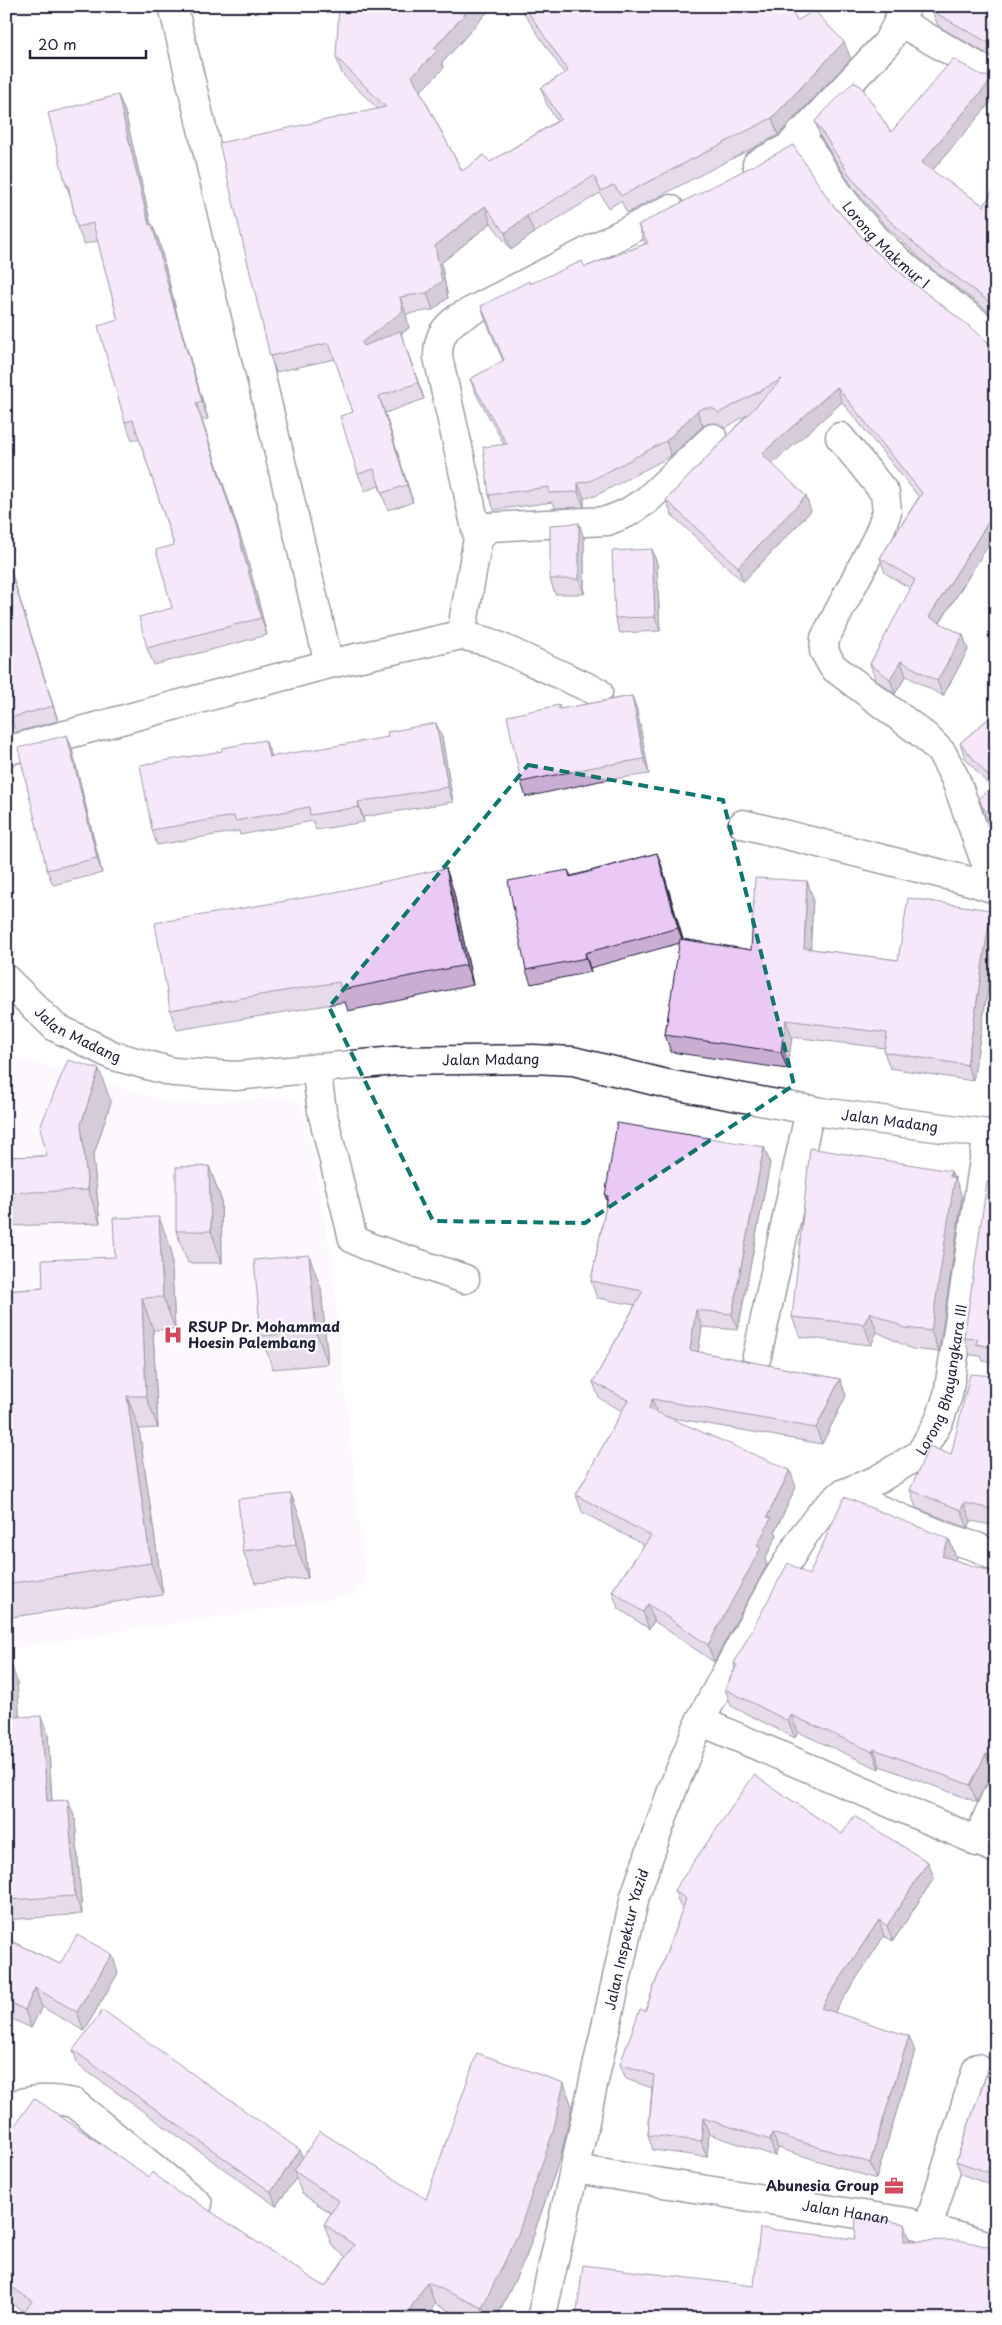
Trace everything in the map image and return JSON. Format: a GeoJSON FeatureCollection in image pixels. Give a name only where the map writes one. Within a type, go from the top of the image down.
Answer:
{"type":"FeatureCollection","features":[{"type":"Feature","properties":{"kind":"street"},"geometry":{"type":"LineString","coordinates":[[173,6],[328,664]]}},
{"type":"Feature","properties":{"kind":"street"},"geometry":{"type":"LineString","coordinates":[[736,175],[788,148],[800,133],[887,43],[903,14],[996,77]]}},
{"type":"Feature","properties":{"kind":"street","name":"Lorong Makmur I"},"geometry":{"type":"LineString","coordinates":[[800,133],[838,195],[877,240],[925,284],[996,337]]}},
{"type":"Feature","properties":{"kind":"street"},"geometry":{"type":"LineString","coordinates":[[461,635],[478,538],[438,357],[438,344],[441,334],[447,326],[458,318],[693,197]]}},
{"type":"Feature","properties":{"kind":"street"},"geometry":{"type":"LineString","coordinates":[[840,436],[885,493],[887,512],[878,536],[825,638],[826,658],[833,667],[925,736],[942,753],[955,778],[996,890]]}},
{"type":"Feature","properties":{"kind":"street"},"geometry":{"type":"LineString","coordinates":[[478,538],[489,527],[607,521],[627,513],[648,500],[713,438]]}},
{"type":"Feature","properties":{"kind":"street"},"geometry":{"type":"LineString","coordinates":[[6,751],[328,664],[461,635],[489,642],[598,692]]}},
{"type":"Feature","properties":{"kind":"street"},"geometry":{"type":"LineString","coordinates":[[743,824],[970,881],[996,890]]}},
{"type":"Feature","properties":{"kind":"street","name":"Jalan Madang"},"geometry":{"type":"LineString","coordinates":[[6,979],[55,1027],[114,1056],[173,1072],[235,1076],[395,1061],[533,1059],[574,1061],[667,1084],[810,1110],[992,1135]]}},
{"type":"Feature","properties":{"kind":"street"},"geometry":{"type":"LineString","coordinates":[[316,1068],[322,1111],[353,1239],[369,1248],[465,1279]]}},
{"type":"Feature","properties":{"kind":"street"},"geometry":{"type":"LineString","coordinates":[[757,1356],[810,1110]]}},
{"type":"Feature","properties":{"kind":"street","name":"Lorong Bhayangkara III"},"geometry":{"type":"LineString","coordinates":[[774,1584],[804,1535],[822,1512],[842,1494],[877,1480],[920,1454],[939,1421],[948,1394],[963,1374],[992,1135]]}},
{"type":"Feature","properties":{"kind":"street"},"geometry":{"type":"LineString","coordinates":[[842,1494],[951,1539],[977,1547],[996,1557]]}},
{"type":"Feature","properties":{"kind":"street","name":"Jalan Inspektur Yazid"},"geometry":{"type":"LineString","coordinates":[[541,2319],[635,1896],[672,1788],[700,1721],[774,1584]]}},
{"type":"Feature","properties":{"kind":"street"},"geometry":{"type":"LineString","coordinates":[[700,1721],[986,1845],[996,1797]]}},
{"type":"Feature","properties":{"kind":"street"},"geometry":{"type":"LineString","coordinates":[[928,2228],[977,2068]]}},
{"type":"Feature","properties":{"kind":"street"},"geometry":{"type":"LineString","coordinates":[[6,2120],[17,2104],[37,2099],[53,2099],[74,2103],[198,2204]]}},
{"type":"Feature","properties":{"kind":"street","name":"Jalan Hanan"},"geometry":{"type":"LineString","coordinates":[[575,2169],[906,2222],[996,2248]]}},
{"type":"Feature","properties":{"kind":"highlighted area"},"geometry":{"type":"Polygon","coordinates":[[[528,765],[723,800],[794,1085],[585,1223],[433,1221],[329,1007],[528,765]]]}},
{"type":"Feature","properties":{"kind":"shaded area","name":"RSUP Dr. Mohammad Hoesin Palembang"},"geometry":{"type":"Polygon","coordinates":[[[6,1055],[58,1068],[176,1104],[285,1097],[299,1103],[305,1113],[331,1256],[365,1576],[361,1590],[348,1597],[6,1649],[6,1055]]]}},
{"type":"Feature","properties":{"kind":"building"},"geometry":{"type":"Polygon","coordinates":[[[339,6],[472,6],[434,48],[437,51],[412,76],[462,171],[484,155],[490,162],[561,119],[541,88],[568,71],[524,6],[790,6],[797,21],[814,10],[844,42],[772,118],[621,196],[614,185],[601,191],[594,176],[527,216],[505,233],[485,206],[435,246],[442,281],[427,293],[400,297],[403,311],[362,342],[364,346],[400,331],[418,383],[379,396],[407,485],[382,493],[374,469],[358,474],[340,416],[353,412],[329,343],[270,356],[219,143],[386,107],[336,57],[339,6]]]}},
{"type":"Feature","properties":{"kind":"building"},"geometry":{"type":"Polygon","coordinates":[[[935,6],[996,6],[996,47],[932,11],[935,6]]]}},
{"type":"Feature","properties":{"kind":"building"},"geometry":{"type":"Polygon","coordinates":[[[953,59],[983,76],[994,77],[921,163],[984,206],[996,185],[996,299],[992,304],[927,255],[878,210],[849,174],[815,121],[853,82],[861,86],[891,132],[953,59]]]}},
{"type":"Feature","properties":{"kind":"building"},"geometry":{"type":"Polygon","coordinates":[[[118,95],[149,225],[152,224],[173,304],[202,401],[196,403],[238,533],[261,618],[147,648],[139,617],[172,608],[156,550],[174,545],[133,420],[125,422],[98,326],[118,320],[93,223],[77,227],[68,185],[66,185],[48,113],[118,95]]]}},
{"type":"Feature","properties":{"kind":"building"},"geometry":{"type":"Polygon","coordinates":[[[793,145],[831,203],[872,248],[996,349],[996,526],[989,521],[929,617],[963,635],[937,681],[901,661],[890,679],[870,664],[915,580],[880,558],[922,493],[837,387],[762,454],[806,496],[738,567],[666,500],[782,379],[719,413],[712,408],[704,408],[697,411],[666,441],[590,481],[578,483],[578,492],[549,493],[549,487],[489,495],[483,447],[507,444],[470,379],[504,360],[481,306],[529,281],[530,284],[582,261],[585,267],[648,243],[638,225],[793,145]]]}},
{"type":"Feature","properties":{"kind":"building"},"geometry":{"type":"Polygon","coordinates":[[[579,523],[579,579],[550,579],[550,525],[579,523]]]}},
{"type":"Feature","properties":{"kind":"building"},"geometry":{"type":"Polygon","coordinates":[[[652,549],[655,617],[615,618],[612,551],[652,549]]]}},
{"type":"Feature","properties":{"kind":"building"},"geometry":{"type":"Polygon","coordinates":[[[10,569],[53,706],[10,718],[6,705],[6,570],[10,569]]]}},
{"type":"Feature","properties":{"kind":"building"},"geometry":{"type":"Polygon","coordinates":[[[632,696],[644,759],[521,782],[507,716],[559,705],[559,709],[632,696]]]}},
{"type":"Feature","properties":{"kind":"building"},"geometry":{"type":"Polygon","coordinates":[[[996,712],[996,823],[982,806],[979,798],[995,784],[960,743],[996,712]]]}},
{"type":"Feature","properties":{"kind":"building"},"geometry":{"type":"Polygon","coordinates":[[[436,723],[448,787],[358,802],[359,807],[310,815],[309,807],[235,821],[234,816],[152,830],[140,765],[222,751],[222,748],[265,740],[269,757],[388,737],[387,732],[436,723]]]}},
{"type":"Feature","properties":{"kind":"building"},"geometry":{"type":"Polygon","coordinates":[[[67,735],[97,858],[47,870],[18,748],[67,735]]]}},
{"type":"Feature","properties":{"kind":"building"},"geometry":{"type":"Polygon","coordinates":[[[657,853],[678,928],[585,953],[586,958],[526,970],[508,881],[568,870],[570,877],[657,853]]]}},
{"type":"Feature","properties":{"kind":"building"},"geometry":{"type":"Polygon","coordinates":[[[446,868],[466,965],[341,990],[339,982],[170,1010],[155,923],[321,895],[446,868]]]}},
{"type":"Feature","properties":{"kind":"building"},"geometry":{"type":"Polygon","coordinates":[[[755,878],[807,881],[804,948],[898,960],[908,898],[991,910],[967,1065],[884,1052],[887,1033],[786,1020],[781,1052],[665,1035],[680,939],[751,950],[755,878]]]}},
{"type":"Feature","properties":{"kind":"building"},"geometry":{"type":"Polygon","coordinates":[[[68,1060],[99,1069],[81,1124],[88,1190],[6,1193],[6,1157],[47,1156],[40,1127],[68,1060]]]}},
{"type":"Feature","properties":{"kind":"building"},"geometry":{"type":"Polygon","coordinates":[[[617,1123],[764,1147],[732,1314],[696,1310],[690,1350],[840,1379],[816,1428],[652,1399],[649,1409],[790,1470],[767,1517],[771,1518],[757,1546],[761,1548],[708,1645],[648,1604],[643,1612],[612,1591],[651,1536],[576,1495],[628,1400],[593,1382],[643,1291],[591,1281],[608,1196],[605,1196],[617,1123]]]}},
{"type":"Feature","properties":{"kind":"building"},"geometry":{"type":"Polygon","coordinates":[[[810,1148],[951,1171],[950,1177],[955,1177],[931,1331],[905,1328],[870,1312],[864,1324],[792,1317],[810,1148]]]}},
{"type":"Feature","properties":{"kind":"building"},"geometry":{"type":"Polygon","coordinates":[[[209,1166],[211,1231],[176,1231],[176,1167],[209,1166]]]}},
{"type":"Feature","properties":{"kind":"building"},"geometry":{"type":"Polygon","coordinates":[[[987,1182],[996,1183],[996,1348],[976,1344],[978,1339],[964,1338],[987,1182]]]}},
{"type":"Feature","properties":{"kind":"building"},"geometry":{"type":"Polygon","coordinates":[[[159,1217],[163,1297],[142,1298],[146,1396],[127,1396],[151,1563],[6,1584],[6,1291],[43,1288],[42,1260],[115,1257],[113,1218],[159,1217]]]}},
{"type":"Feature","properties":{"kind":"building"},"geometry":{"type":"Polygon","coordinates":[[[309,1255],[316,1332],[261,1336],[254,1260],[309,1255]]]}},
{"type":"Feature","properties":{"kind":"building"},"geometry":{"type":"Polygon","coordinates":[[[970,1374],[996,1376],[996,1510],[964,1503],[961,1510],[910,1490],[929,1446],[951,1455],[970,1374]]]}},
{"type":"Feature","properties":{"kind":"building"},"geometry":{"type":"Polygon","coordinates":[[[291,1494],[296,1545],[243,1551],[238,1499],[291,1494]]]}},
{"type":"Feature","properties":{"kind":"building"},"geometry":{"type":"Polygon","coordinates":[[[844,1497],[949,1539],[942,1556],[996,1573],[996,1758],[986,1754],[970,1785],[874,1749],[873,1752],[791,1715],[788,1721],[725,1689],[737,1665],[734,1663],[788,1563],[809,1575],[844,1497]]]}},
{"type":"Feature","properties":{"kind":"building"},"geometry":{"type":"Polygon","coordinates":[[[6,1663],[11,1663],[14,1717],[41,1716],[47,1801],[68,1800],[75,1896],[6,1900],[6,1663]]]}},
{"type":"Feature","properties":{"kind":"building"},"geometry":{"type":"Polygon","coordinates":[[[754,1775],[842,1834],[854,1816],[928,1862],[887,1926],[879,1920],[821,2008],[909,2036],[870,2163],[772,2133],[770,2140],[703,2118],[701,2141],[648,2135],[654,2075],[620,2064],[640,2009],[645,2011],[686,1899],[674,1890],[754,1775]]]}},
{"type":"Feature","properties":{"kind":"building"},"geometry":{"type":"Polygon","coordinates":[[[77,1935],[112,1954],[77,2012],[35,1988],[25,2010],[6,2001],[6,1939],[60,1964],[77,1935]]]}},
{"type":"Feature","properties":{"kind":"building"},"geometry":{"type":"Polygon","coordinates":[[[103,2010],[300,2150],[271,2192],[73,2050],[103,2010]]]}},
{"type":"Feature","properties":{"kind":"building"},"geometry":{"type":"Polygon","coordinates":[[[996,2046],[996,2175],[956,2161],[996,2046]]]}},
{"type":"Feature","properties":{"kind":"building"},"geometry":{"type":"Polygon","coordinates":[[[477,2053],[564,2083],[553,2132],[518,2234],[482,2308],[427,2282],[404,2319],[19,2319],[32,2301],[6,2283],[6,2138],[34,2098],[149,2177],[152,2172],[180,2194],[189,2197],[325,2287],[354,2245],[324,2224],[339,2201],[294,2171],[320,2131],[426,2199],[477,2053]]]}},
{"type":"Feature","properties":{"kind":"building"},"geometry":{"type":"Polygon","coordinates":[[[856,2218],[879,2219],[905,2224],[904,2241],[959,2240],[996,2247],[996,2319],[576,2319],[583,2265],[754,2286],[760,2228],[855,2239],[856,2218]]]}},
{"type":"Feature","properties":{"kind":"place","name":"RSUP Dr. Mohammad Hoesin Palembang"},"geometry":{"type":"Point","coordinates":[173,1335]}},
{"type":"Feature","properties":{"kind":"place","name":"Abunesia Group"},"geometry":{"type":"Point","coordinates":[894,2186]}}]}
